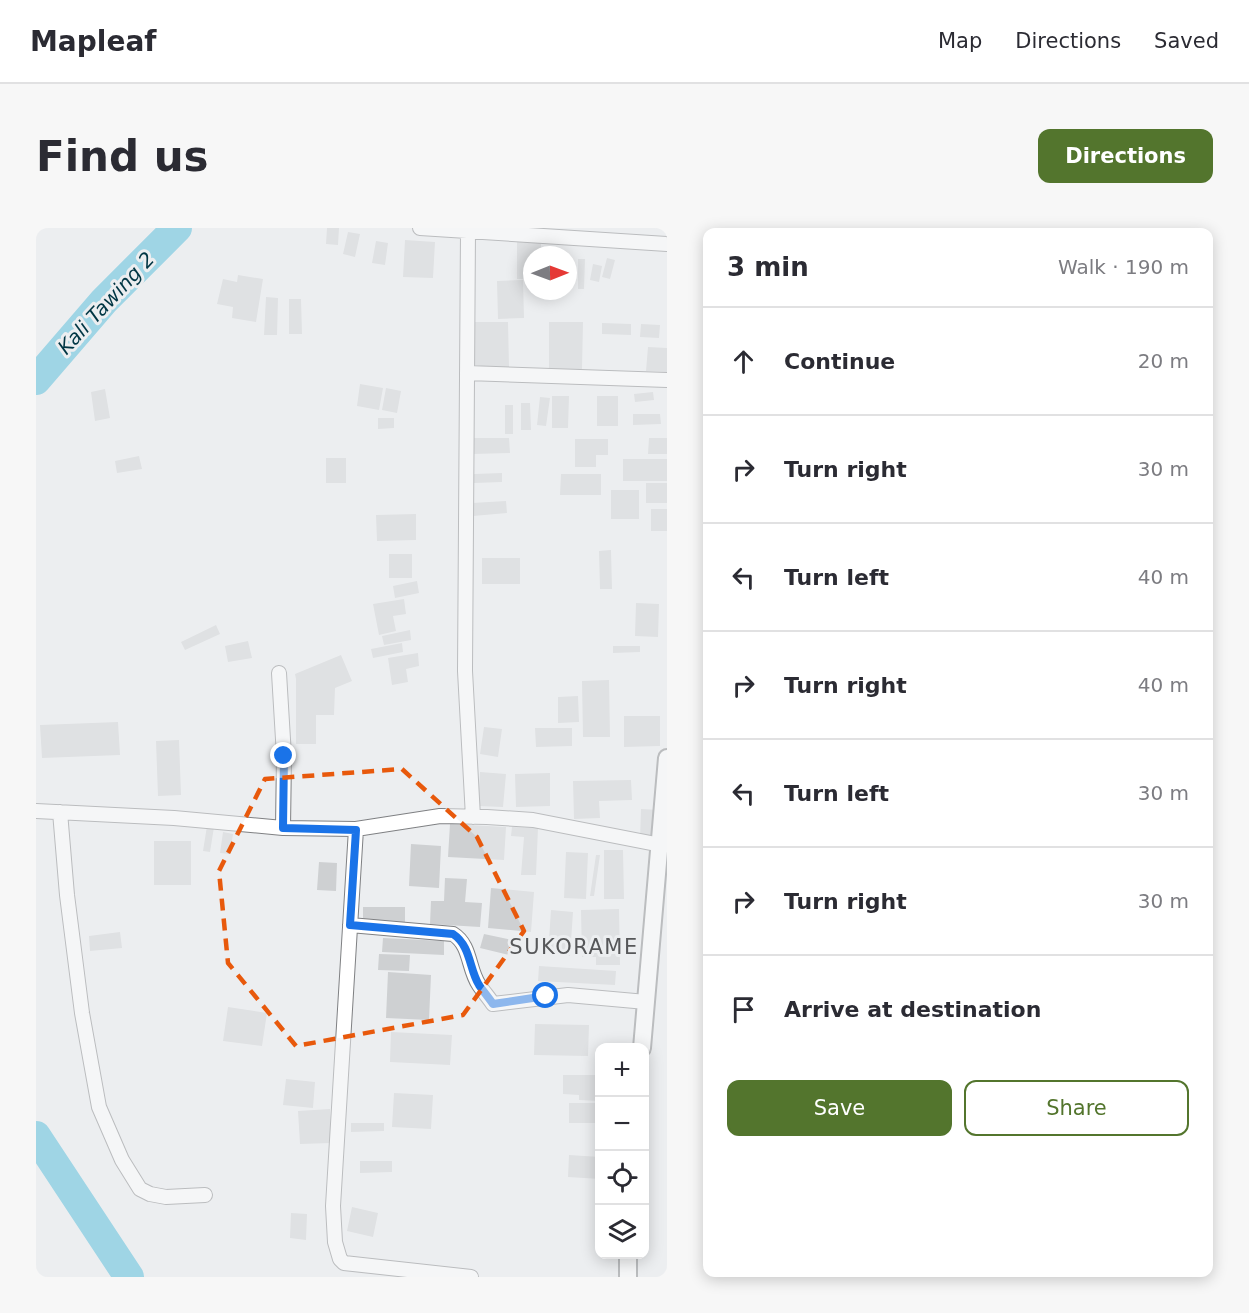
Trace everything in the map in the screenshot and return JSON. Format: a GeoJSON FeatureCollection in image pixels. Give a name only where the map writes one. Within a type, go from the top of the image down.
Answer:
{"type":"FeatureCollection","features":[{"type":"Feature","properties":{"kind":"street"},"geometry":{"type":"LineString","coordinates":[[420,228],[667,244]]}},
{"type":"Feature","properties":{"kind":"street"},"geometry":{"type":"LineString","coordinates":[[468,231],[465,671],[473,817]]}},
{"type":"Feature","properties":{"kind":"street"},"geometry":{"type":"LineString","coordinates":[[467,373],[667,380]]}},
{"type":"Feature","properties":{"kind":"street"},"geometry":{"type":"LineString","coordinates":[[279,673],[284,756],[283,828]]}},
{"type":"Feature","properties":{"kind":"street"},"geometry":{"type":"LineString","coordinates":[[642,1043],[667,758]]}},
{"type":"Feature","properties":{"kind":"street"},"geometry":{"type":"LineString","coordinates":[[36,811],[174,818],[283,828],[356,830],[440,816],[533,820],[661,845]]}},
{"type":"Feature","properties":{"kind":"street"},"geometry":{"type":"LineString","coordinates":[[60,812],[67,895],[82,1013],[99,1107],[122,1160],[140,1189],[150,1194],[166,1197],[205,1195]]}},
{"type":"Feature","properties":{"kind":"street"},"geometry":{"type":"LineString","coordinates":[[356,830],[333,1206],[337,1253],[344,1263],[463,1276]]}},
{"type":"Feature","properties":{"kind":"street"},"geometry":{"type":"LineString","coordinates":[[350,925],[453,934],[460,938],[478,985],[493,1004],[568,995],[646,1002]]}},
{"type":"Feature","properties":{"kind":"street"},"geometry":{"type":"LineString","coordinates":[[628,1259],[628,1277]]}},
{"type":"Feature","properties":{"kind":"highlighted area"},"geometry":{"type":"Polygon","coordinates":[[[402,769],[477,837],[524,931],[463,1015],[296,1046],[228,963],[219,871],[265,779],[402,769]]]}},
{"type":"Feature","properties":{"kind":"building"},"geometry":{"type":"Polygon","coordinates":[[[327,228],[339,228],[338,245],[326,244],[327,228]]]}},
{"type":"Feature","properties":{"kind":"building"},"geometry":{"type":"Polygon","coordinates":[[[348,232],[360,234],[355,257],[343,254],[348,232]]]}},
{"type":"Feature","properties":{"kind":"building"},"geometry":{"type":"Polygon","coordinates":[[[517,239],[541,240],[541,246],[523,246],[523,279],[517,279],[517,239]]]}},
{"type":"Feature","properties":{"kind":"building"},"geometry":{"type":"Polygon","coordinates":[[[405,240],[435,242],[433,278],[403,277],[405,240]]]}},
{"type":"Feature","properties":{"kind":"building"},"geometry":{"type":"Polygon","coordinates":[[[376,241],[388,243],[385,265],[372,263],[376,241]]]}},
{"type":"Feature","properties":{"kind":"building"},"geometry":{"type":"Polygon","coordinates":[[[607,258],[615,260],[610,279],[602,277],[607,258]]]}},
{"type":"Feature","properties":{"kind":"building"},"geometry":{"type":"Polygon","coordinates":[[[578,259],[585,259],[584,289],[578,289],[578,259]]]}},
{"type":"Feature","properties":{"kind":"building"},"geometry":{"type":"Polygon","coordinates":[[[593,264],[602,266],[599,282],[590,280],[593,264]]]}},
{"type":"Feature","properties":{"kind":"building"},"geometry":{"type":"Polygon","coordinates":[[[238,275],[263,279],[256,322],[232,318],[233,307],[217,304],[223,279],[237,282],[238,275]]]}},
{"type":"Feature","properties":{"kind":"building"},"geometry":{"type":"Polygon","coordinates":[[[523,280],[524,318],[498,319],[497,281],[523,280]]]}},
{"type":"Feature","properties":{"kind":"building"},"geometry":{"type":"Polygon","coordinates":[[[266,297],[278,298],[277,335],[264,335],[266,297]]]}},
{"type":"Feature","properties":{"kind":"building"},"geometry":{"type":"Polygon","coordinates":[[[289,299],[301,299],[302,334],[289,334],[289,299]]]}},
{"type":"Feature","properties":{"kind":"building"},"geometry":{"type":"Polygon","coordinates":[[[471,322],[508,322],[509,367],[472,368],[471,322]]]}},
{"type":"Feature","properties":{"kind":"building"},"geometry":{"type":"Polygon","coordinates":[[[549,322],[583,322],[582,369],[549,369],[549,322]]]}},
{"type":"Feature","properties":{"kind":"building"},"geometry":{"type":"Polygon","coordinates":[[[602,323],[631,324],[631,335],[602,334],[602,323]]]}},
{"type":"Feature","properties":{"kind":"building"},"geometry":{"type":"Polygon","coordinates":[[[641,324],[660,325],[659,338],[640,337],[641,324]]]}},
{"type":"Feature","properties":{"kind":"building"},"geometry":{"type":"Polygon","coordinates":[[[648,347],[667,348],[667,372],[646,371],[648,347]]]}},
{"type":"Feature","properties":{"kind":"building"},"geometry":{"type":"Polygon","coordinates":[[[360,384],[383,388],[379,410],[357,406],[360,384]]]}},
{"type":"Feature","properties":{"kind":"building"},"geometry":{"type":"Polygon","coordinates":[[[386,388],[401,391],[397,413],[382,410],[386,388]]]}},
{"type":"Feature","properties":{"kind":"building"},"geometry":{"type":"Polygon","coordinates":[[[105,389],[110,418],[95,421],[91,392],[105,389]]]}},
{"type":"Feature","properties":{"kind":"building"},"geometry":{"type":"Polygon","coordinates":[[[653,392],[654,400],[635,402],[634,394],[653,392]]]}},
{"type":"Feature","properties":{"kind":"building"},"geometry":{"type":"Polygon","coordinates":[[[552,396],[569,396],[568,428],[552,428],[552,396]]]}},
{"type":"Feature","properties":{"kind":"building"},"geometry":{"type":"Polygon","coordinates":[[[597,396],[618,396],[618,426],[597,426],[597,396]]]}},
{"type":"Feature","properties":{"kind":"building"},"geometry":{"type":"Polygon","coordinates":[[[540,397],[550,398],[546,426],[537,425],[540,397]]]}},
{"type":"Feature","properties":{"kind":"building"},"geometry":{"type":"Polygon","coordinates":[[[521,403],[530,403],[531,430],[521,430],[521,403]]]}},
{"type":"Feature","properties":{"kind":"building"},"geometry":{"type":"Polygon","coordinates":[[[505,405],[513,405],[513,434],[505,434],[505,405]]]}},
{"type":"Feature","properties":{"kind":"building"},"geometry":{"type":"Polygon","coordinates":[[[633,414],[660,414],[661,424],[633,425],[633,414]]]}},
{"type":"Feature","properties":{"kind":"building"},"geometry":{"type":"Polygon","coordinates":[[[378,418],[394,418],[394,428],[378,429],[378,418]]]}},
{"type":"Feature","properties":{"kind":"building"},"geometry":{"type":"Polygon","coordinates":[[[472,438],[509,438],[510,453],[472,454],[472,438]]]}},
{"type":"Feature","properties":{"kind":"building"},"geometry":{"type":"Polygon","coordinates":[[[649,438],[667,438],[667,454],[648,454],[649,438]]]}},
{"type":"Feature","properties":{"kind":"building"},"geometry":{"type":"Polygon","coordinates":[[[575,439],[608,439],[608,455],[596,455],[596,467],[575,467],[575,439]]]}},
{"type":"Feature","properties":{"kind":"building"},"geometry":{"type":"Polygon","coordinates":[[[139,456],[142,469],[117,473],[115,461],[139,456]]]}},
{"type":"Feature","properties":{"kind":"building"},"geometry":{"type":"Polygon","coordinates":[[[326,458],[346,458],[346,483],[326,483],[326,458]]]}},
{"type":"Feature","properties":{"kind":"building"},"geometry":{"type":"Polygon","coordinates":[[[623,459],[667,459],[667,481],[623,481],[623,459]]]}},
{"type":"Feature","properties":{"kind":"building"},"geometry":{"type":"Polygon","coordinates":[[[502,473],[502,482],[474,483],[474,474],[502,473]]]}},
{"type":"Feature","properties":{"kind":"building"},"geometry":{"type":"Polygon","coordinates":[[[561,474],[601,474],[601,495],[560,495],[561,474]]]}},
{"type":"Feature","properties":{"kind":"building"},"geometry":{"type":"Polygon","coordinates":[[[646,483],[667,483],[667,503],[646,503],[646,483]]]}},
{"type":"Feature","properties":{"kind":"building"},"geometry":{"type":"Polygon","coordinates":[[[611,490],[639,490],[639,519],[611,519],[611,490]]]}},
{"type":"Feature","properties":{"kind":"building"},"geometry":{"type":"Polygon","coordinates":[[[506,501],[507,513],[473,516],[472,503],[506,501]]]}},
{"type":"Feature","properties":{"kind":"building"},"geometry":{"type":"Polygon","coordinates":[[[651,509],[667,509],[667,531],[651,531],[651,509]]]}},
{"type":"Feature","properties":{"kind":"building"},"geometry":{"type":"Polygon","coordinates":[[[416,514],[416,540],[377,541],[376,515],[416,514]]]}},
{"type":"Feature","properties":{"kind":"building"},"geometry":{"type":"Polygon","coordinates":[[[611,550],[612,589],[600,589],[599,551],[611,550]]]}},
{"type":"Feature","properties":{"kind":"building"},"geometry":{"type":"Polygon","coordinates":[[[389,554],[412,554],[412,578],[389,578],[389,554]]]}},
{"type":"Feature","properties":{"kind":"building"},"geometry":{"type":"Polygon","coordinates":[[[482,558],[520,558],[520,584],[482,584],[482,558]]]}},
{"type":"Feature","properties":{"kind":"building"},"geometry":{"type":"Polygon","coordinates":[[[417,581],[419,593],[395,598],[393,586],[417,581]]]}},
{"type":"Feature","properties":{"kind":"building"},"geometry":{"type":"Polygon","coordinates":[[[404,599],[406,614],[393,616],[396,631],[379,635],[373,604],[404,599]]]}},
{"type":"Feature","properties":{"kind":"building"},"geometry":{"type":"Polygon","coordinates":[[[636,603],[659,604],[658,637],[635,636],[636,603]]]}},
{"type":"Feature","properties":{"kind":"building"},"geometry":{"type":"Polygon","coordinates":[[[216,625],[220,634],[185,650],[181,642],[216,625]]]}},
{"type":"Feature","properties":{"kind":"building"},"geometry":{"type":"Polygon","coordinates":[[[410,630],[411,640],[384,645],[382,636],[410,630]]]}},
{"type":"Feature","properties":{"kind":"building"},"geometry":{"type":"Polygon","coordinates":[[[248,641],[252,658],[228,662],[225,646],[248,641]]]}},
{"type":"Feature","properties":{"kind":"building"},"geometry":{"type":"Polygon","coordinates":[[[402,643],[403,652],[373,658],[371,649],[402,643]]]}},
{"type":"Feature","properties":{"kind":"building"},"geometry":{"type":"Polygon","coordinates":[[[613,646],[640,646],[640,652],[613,653],[613,646]]]}},
{"type":"Feature","properties":{"kind":"building"},"geometry":{"type":"Polygon","coordinates":[[[418,653],[419,666],[406,669],[408,682],[392,685],[388,658],[418,653]]]}},
{"type":"Feature","properties":{"kind":"building"},"geometry":{"type":"Polygon","coordinates":[[[341,655],[352,681],[335,688],[334,715],[316,715],[316,744],[296,744],[295,674],[341,655]]]}},
{"type":"Feature","properties":{"kind":"building"},"geometry":{"type":"Polygon","coordinates":[[[609,680],[610,737],[583,737],[582,681],[609,680]]]}},
{"type":"Feature","properties":{"kind":"building"},"geometry":{"type":"Polygon","coordinates":[[[578,696],[579,722],[558,723],[558,697],[578,696]]]}},
{"type":"Feature","properties":{"kind":"building"},"geometry":{"type":"Polygon","coordinates":[[[624,716],[660,716],[660,746],[624,747],[624,716]]]}},
{"type":"Feature","properties":{"kind":"building"},"geometry":{"type":"Polygon","coordinates":[[[118,722],[120,755],[42,758],[40,725],[118,722]]]}},
{"type":"Feature","properties":{"kind":"building"},"geometry":{"type":"Polygon","coordinates":[[[484,727],[502,729],[498,757],[480,754],[484,727]]]}},
{"type":"Feature","properties":{"kind":"building"},"geometry":{"type":"Polygon","coordinates":[[[535,728],[572,728],[572,746],[536,747],[535,728]]]}},
{"type":"Feature","properties":{"kind":"building"},"geometry":{"type":"Polygon","coordinates":[[[179,740],[181,795],[158,796],[156,741],[179,740]]]}},
{"type":"Feature","properties":{"kind":"building"},"geometry":{"type":"Polygon","coordinates":[[[480,772],[506,774],[503,807],[478,806],[480,772]]]}},
{"type":"Feature","properties":{"kind":"building"},"geometry":{"type":"Polygon","coordinates":[[[550,773],[550,806],[516,807],[515,774],[550,773]]]}},
{"type":"Feature","properties":{"kind":"building"},"geometry":{"type":"Polygon","coordinates":[[[631,780],[632,800],[599,801],[600,818],[574,819],[573,781],[631,780]]]}},
{"type":"Feature","properties":{"kind":"building"},"geometry":{"type":"Polygon","coordinates":[[[641,809],[659,810],[658,840],[640,840],[641,809]]]}},
{"type":"Feature","properties":{"kind":"building"},"geometry":{"type":"Polygon","coordinates":[[[450,824],[506,827],[504,860],[448,857],[450,824]]]}},
{"type":"Feature","properties":{"kind":"building"},"geometry":{"type":"Polygon","coordinates":[[[207,826],[214,827],[210,852],[203,851],[207,826]]]}},
{"type":"Feature","properties":{"kind":"building"},"geometry":{"type":"Polygon","coordinates":[[[512,827],[538,828],[536,875],[521,875],[524,837],[511,836],[512,827]]]}},
{"type":"Feature","properties":{"kind":"building"},"geometry":{"type":"Polygon","coordinates":[[[223,832],[233,834],[230,854],[220,853],[223,832]]]}},
{"type":"Feature","properties":{"kind":"building"},"geometry":{"type":"Polygon","coordinates":[[[154,841],[191,841],[191,885],[154,885],[154,841]]]}},
{"type":"Feature","properties":{"kind":"building"},"geometry":{"type":"Polygon","coordinates":[[[411,844],[441,846],[439,888],[409,886],[411,844]]]}},
{"type":"Feature","properties":{"kind":"building"},"geometry":{"type":"Polygon","coordinates":[[[604,850],[623,850],[624,899],[604,899],[604,850]]]}},
{"type":"Feature","properties":{"kind":"building"},"geometry":{"type":"Polygon","coordinates":[[[566,852],[588,853],[586,899],[564,898],[566,852]]]}},
{"type":"Feature","properties":{"kind":"building"},"geometry":{"type":"Polygon","coordinates":[[[596,855],[600,855],[594,896],[590,896],[596,855]]]}},
{"type":"Feature","properties":{"kind":"building"},"geometry":{"type":"Polygon","coordinates":[[[319,862],[337,863],[336,891],[317,890],[319,862]]]}},
{"type":"Feature","properties":{"kind":"building"},"geometry":{"type":"Polygon","coordinates":[[[445,878],[467,879],[465,902],[482,903],[480,927],[430,924],[431,901],[444,901],[445,878]]]}},
{"type":"Feature","properties":{"kind":"building"},"geometry":{"type":"Polygon","coordinates":[[[491,888],[534,892],[531,932],[488,928],[491,888]]]}},
{"type":"Feature","properties":{"kind":"building"},"geometry":{"type":"Polygon","coordinates":[[[363,907],[405,907],[405,923],[363,924],[363,907]]]}},
{"type":"Feature","properties":{"kind":"building"},"geometry":{"type":"Polygon","coordinates":[[[619,909],[620,965],[596,965],[596,957],[582,957],[581,910],[619,909]]]}},
{"type":"Feature","properties":{"kind":"building"},"geometry":{"type":"Polygon","coordinates":[[[551,910],[573,912],[570,956],[548,954],[551,910]]]}},
{"type":"Feature","properties":{"kind":"building"},"geometry":{"type":"Polygon","coordinates":[[[120,932],[122,948],[90,951],[89,936],[120,932]]]}},
{"type":"Feature","properties":{"kind":"building"},"geometry":{"type":"Polygon","coordinates":[[[484,934],[512,940],[509,955],[480,948],[484,934]]]}},
{"type":"Feature","properties":{"kind":"building"},"geometry":{"type":"Polygon","coordinates":[[[383,938],[444,941],[444,955],[382,952],[383,938]]]}},
{"type":"Feature","properties":{"kind":"building"},"geometry":{"type":"Polygon","coordinates":[[[379,954],[410,955],[409,971],[378,970],[379,954]]]}},
{"type":"Feature","properties":{"kind":"building"},"geometry":{"type":"Polygon","coordinates":[[[539,966],[616,971],[615,985],[538,981],[539,966]]]}},
{"type":"Feature","properties":{"kind":"building"},"geometry":{"type":"Polygon","coordinates":[[[388,972],[431,975],[429,1020],[386,1018],[388,972]]]}},
{"type":"Feature","properties":{"kind":"building"},"geometry":{"type":"Polygon","coordinates":[[[228,1007],[267,1013],[262,1046],[223,1041],[228,1007]]]}},
{"type":"Feature","properties":{"kind":"building"},"geometry":{"type":"Polygon","coordinates":[[[535,1024],[589,1025],[588,1056],[534,1055],[535,1024]]]}},
{"type":"Feature","properties":{"kind":"building"},"geometry":{"type":"Polygon","coordinates":[[[391,1032],[452,1035],[450,1065],[390,1062],[391,1032]]]}},
{"type":"Feature","properties":{"kind":"building"},"geometry":{"type":"Polygon","coordinates":[[[563,1075],[595,1075],[595,1101],[579,1100],[579,1095],[563,1094],[563,1075]]]}},
{"type":"Feature","properties":{"kind":"building"},"geometry":{"type":"Polygon","coordinates":[[[286,1079],[315,1082],[313,1108],[283,1105],[286,1079]]]}},
{"type":"Feature","properties":{"kind":"building"},"geometry":{"type":"Polygon","coordinates":[[[394,1093],[433,1095],[431,1129],[392,1127],[394,1093]]]}},
{"type":"Feature","properties":{"kind":"building"},"geometry":{"type":"Polygon","coordinates":[[[569,1103],[595,1103],[595,1123],[569,1123],[569,1103]]]}},
{"type":"Feature","properties":{"kind":"building"},"geometry":{"type":"Polygon","coordinates":[[[330,1109],[331,1143],[300,1144],[298,1111],[330,1109]]]}},
{"type":"Feature","properties":{"kind":"building"},"geometry":{"type":"Polygon","coordinates":[[[351,1123],[384,1123],[384,1131],[351,1132],[351,1123]]]}},
{"type":"Feature","properties":{"kind":"building"},"geometry":{"type":"Polygon","coordinates":[[[569,1155],[595,1157],[595,1179],[568,1177],[569,1155]]]}},
{"type":"Feature","properties":{"kind":"building"},"geometry":{"type":"Polygon","coordinates":[[[360,1161],[392,1161],[392,1172],[360,1173],[360,1161]]]}},
{"type":"Feature","properties":{"kind":"building"},"geometry":{"type":"Polygon","coordinates":[[[352,1207],[378,1213],[373,1237],[347,1231],[352,1207]]]}},
{"type":"Feature","properties":{"kind":"building"},"geometry":{"type":"Polygon","coordinates":[[[291,1213],[307,1214],[306,1240],[290,1238],[291,1213]]]}},
{"type":"Feature","properties":{"kind":"waterway","name":"Kali Tawing 2"},"geometry":{"type":"LineString","coordinates":[[36,380],[104,301],[177,228]]}},
{"type":"Feature","properties":{"kind":"waterway","name":"Kali Tawing 2"},"geometry":{"type":"LineString","coordinates":[[36,1136],[129,1277]]}},
{"type":"Feature","properties":{"kind":"district","name":"SUKORAME"},"geometry":{"type":"Point","coordinates":[574,947]}},
{"type":"Feature","properties":{"kind":"route"},"geometry":{"type":"LineString","coordinates":[[284,756],[283,828],[356,830],[350,925],[453,934],[460,938],[478,985],[493,1004],[546,996]]}}]}
